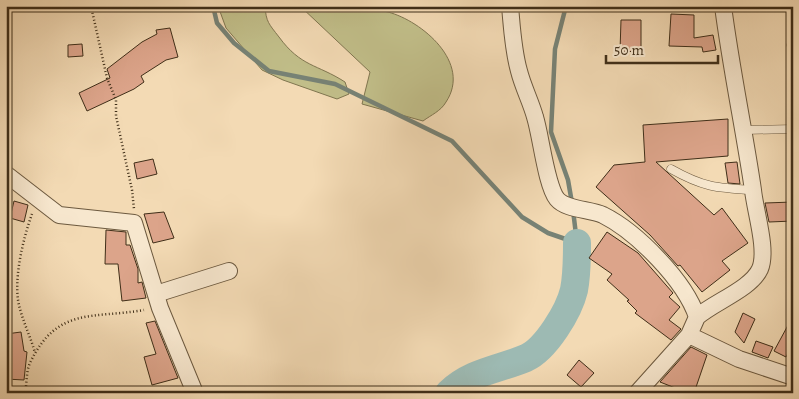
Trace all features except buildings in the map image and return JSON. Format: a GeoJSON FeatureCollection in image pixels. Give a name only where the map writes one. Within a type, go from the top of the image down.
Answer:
{"type":"FeatureCollection","features":[{"type":"Feature","properties":{"kind":"street"},"geometry":{"type":"LineString","coordinates":[[510,6],[513,42],[519,70],[535,117],[553,191],[557,198],[564,205],[588,209],[620,226],[647,249],[680,286],[693,306],[697,317]]}},
{"type":"Feature","properties":{"kind":"street"},"geometry":{"type":"LineString","coordinates":[[637,393],[689,335],[697,317],[707,308],[745,286],[760,270],[762,246],[723,6]]}},
{"type":"Feature","properties":{"kind":"street"},"geometry":{"type":"LineString","coordinates":[[6,174],[59,215],[127,220],[134,223],[158,301],[195,393]]}},
{"type":"Feature","properties":{"kind":"street"},"geometry":{"type":"LineString","coordinates":[[158,301],[229,271]]}},
{"type":"Feature","properties":{"kind":"street"},"geometry":{"type":"LineString","coordinates":[[689,335],[738,359],[793,377]]}},
{"type":"Feature","properties":{"kind":"lane"},"geometry":{"type":"LineString","coordinates":[[744,130],[793,128]]}},
{"type":"Feature","properties":{"kind":"lane"},"geometry":{"type":"LineString","coordinates":[[671,169],[698,184],[718,188],[752,190]]}},
{"type":"Feature","properties":{"kind":"path"},"geometry":{"type":"LineString","coordinates":[[91,6],[107,78],[116,100],[116,116],[132,190],[134,223]]}},
{"type":"Feature","properties":{"kind":"path"},"geometry":{"type":"LineString","coordinates":[[32,194],[34,209],[26,230],[18,284],[19,307],[36,353]]}},
{"type":"Feature","properties":{"kind":"path"},"geometry":{"type":"LineString","coordinates":[[25,393],[29,364],[44,339],[62,323],[158,301]]}},
{"type":"Feature","properties":{"kind":"shaded area"},"geometry":{"type":"Polygon","coordinates":[[[218,6],[265,6],[269,23],[287,47],[302,60],[345,82],[349,94],[337,99],[283,80],[262,70],[226,28],[218,6]]]}},
{"type":"Feature","properties":{"kind":"shaded area"},"geometry":{"type":"Polygon","coordinates":[[[300,6],[344,6],[377,9],[415,24],[440,46],[448,59],[453,73],[452,87],[444,105],[423,121],[362,104],[370,72],[300,6]]]}},
{"type":"Feature","properties":{"kind":"waterway"},"geometry":{"type":"LineString","coordinates":[[213,6],[217,23],[234,43],[269,71],[335,84],[452,141],[522,217],[548,233],[577,243],[573,210]]}},
{"type":"Feature","properties":{"kind":"waterway"},"geometry":{"type":"LineString","coordinates":[[566,6],[555,49],[551,132],[568,180],[572,203]]}},
{"type":"Feature","properties":{"kind":"waterway"},"geometry":{"type":"LineString","coordinates":[[449,393],[466,380],[526,358],[541,347],[549,338],[562,318],[574,290],[577,243]]}}]}
